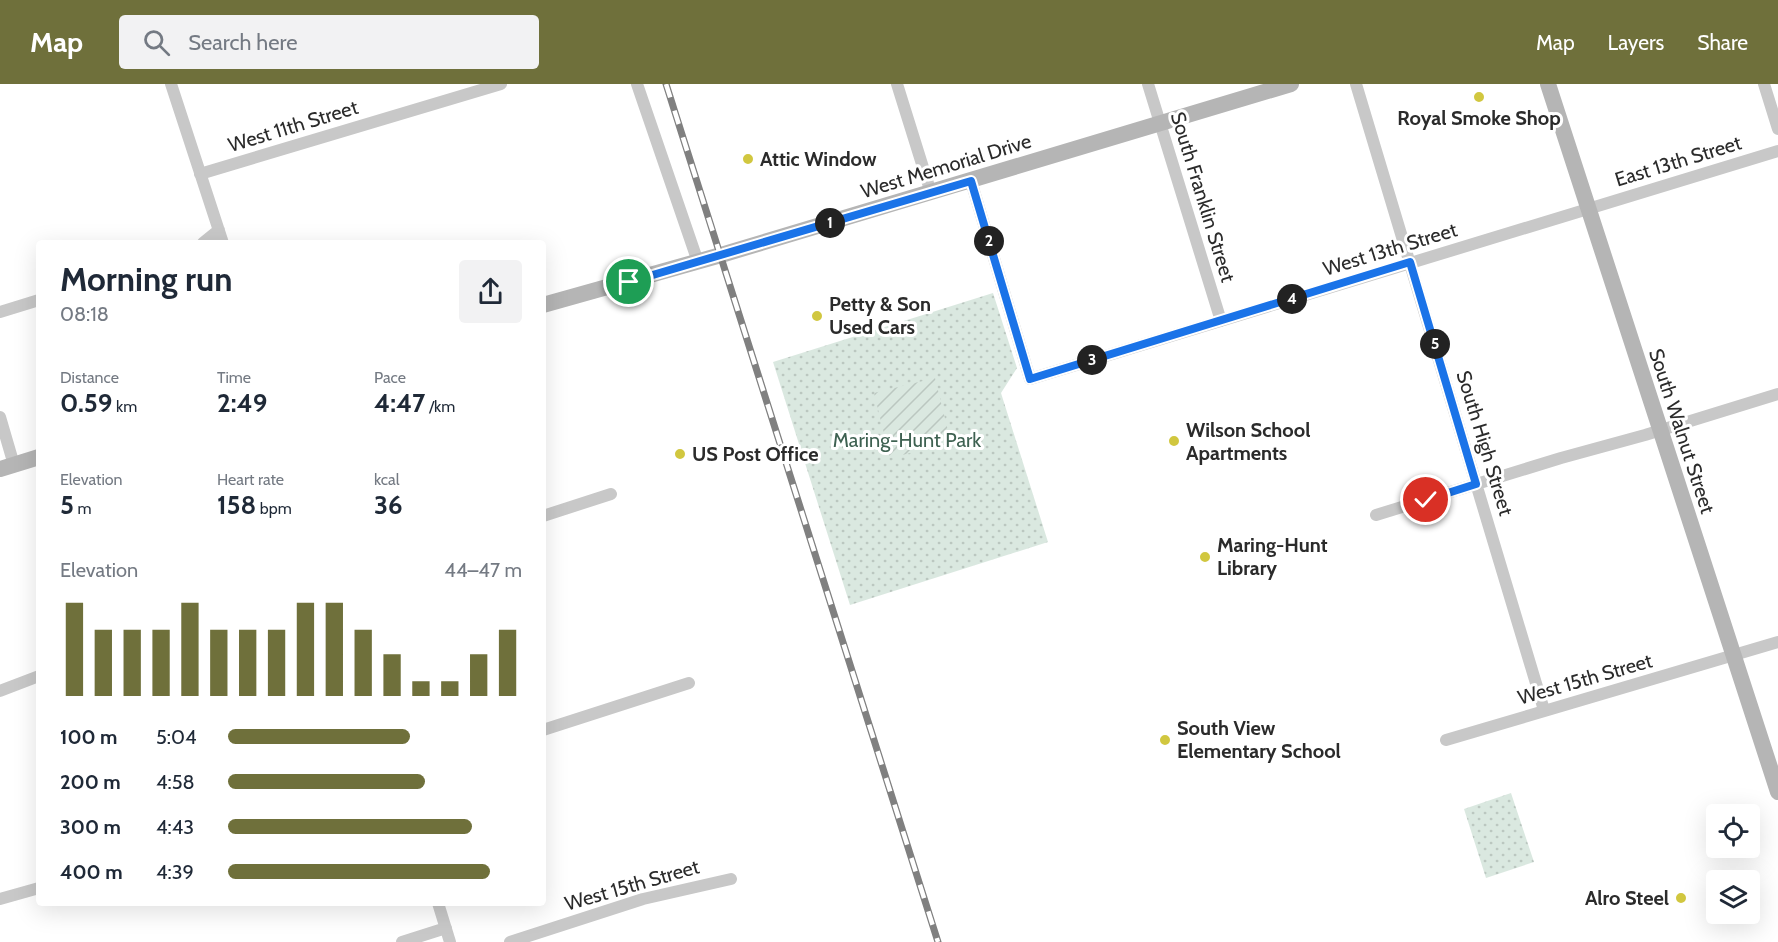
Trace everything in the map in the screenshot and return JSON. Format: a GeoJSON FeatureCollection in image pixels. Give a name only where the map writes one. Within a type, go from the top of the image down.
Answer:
{"type":"FeatureCollection","features":[{"type":"Feature","properties":{"kind":"main road","name":"West Memorial Drive"},"geometry":{"type":"LineString","coordinates":[[546,304],[698,262],[1291,84]]}},
{"type":"Feature","properties":{"kind":"main road","name":"South Walnut Street"},"geometry":{"type":"LineString","coordinates":[[1548,84],[1778,792]]}},
{"type":"Feature","properties":{"kind":"main road"},"geometry":{"type":"LineString","coordinates":[[7,467],[36,458]]}},
{"type":"Feature","properties":{"kind":"street"},"geometry":{"type":"LineString","coordinates":[[171,84],[223,240]]}},
{"type":"Feature","properties":{"kind":"street","name":"West 11th Street"},"geometry":{"type":"LineString","coordinates":[[200,174],[501,84]]}},
{"type":"Feature","properties":{"kind":"street"},"geometry":{"type":"LineString","coordinates":[[637,84],[698,262]]}},
{"type":"Feature","properties":{"kind":"street"},"geometry":{"type":"LineString","coordinates":[[897,84],[931,193]]}},
{"type":"Feature","properties":{"kind":"street","name":"South Franklin Street"},"geometry":{"type":"LineString","coordinates":[[1148,84],[1221,321]]}},
{"type":"Feature","properties":{"kind":"street","name":"South High Street"},"geometry":{"type":"LineString","coordinates":[[1356,84],[1544,710]]}},
{"type":"Feature","properties":{"kind":"street"},"geometry":{"type":"LineString","coordinates":[[1764,84],[1778,129]]}},
{"type":"Feature","properties":{"kind":"street","name":"East 13th Street"},"geometry":{"type":"LineString","coordinates":[[1588,208],[1778,151]]}},
{"type":"Feature","properties":{"kind":"street","name":"West 13th Street"},"geometry":{"type":"LineString","coordinates":[[971,181],[1030,379],[1588,208]]}},
{"type":"Feature","properties":{"kind":"street"},"geometry":{"type":"LineString","coordinates":[[207,240],[219,230]]}},
{"type":"Feature","properties":{"kind":"street"},"geometry":{"type":"LineString","coordinates":[[0,312],[36,301]]}},
{"type":"Feature","properties":{"kind":"street"},"geometry":{"type":"LineString","coordinates":[[1376,515],[1778,394]]}},
{"type":"Feature","properties":{"kind":"street"},"geometry":{"type":"LineString","coordinates":[[0,417],[7,467]]}},
{"type":"Feature","properties":{"kind":"street"},"geometry":{"type":"LineString","coordinates":[[546,515],[611,494]]}},
{"type":"Feature","properties":{"kind":"street","name":"West 15th Street"},"geometry":{"type":"LineString","coordinates":[[1446,740],[1778,642]]}},
{"type":"Feature","properties":{"kind":"street"},"geometry":{"type":"LineString","coordinates":[[0,691],[36,677]]}},
{"type":"Feature","properties":{"kind":"street"},"geometry":{"type":"LineString","coordinates":[[546,729],[690,683]]}},
{"type":"Feature","properties":{"kind":"street","name":"West 15th Street"},"geometry":{"type":"LineString","coordinates":[[510,942],[643,899],[731,879]]}},
{"type":"Feature","properties":{"kind":"street"},"geometry":{"type":"LineString","coordinates":[[0,899],[36,889]]}},
{"type":"Feature","properties":{"kind":"street"},"geometry":{"type":"LineString","coordinates":[[439,906],[450,942]]}},
{"type":"Feature","properties":{"kind":"street"},"geometry":{"type":"LineString","coordinates":[[402,942],[446,928]]}},
{"type":"Feature","properties":{"kind":"green space","name":"Maring-Hunt Park"},"geometry":{"type":"Polygon","coordinates":[[[993,293],[1017,368],[1001,393],[1048,542],[850,605],[773,362],[993,293]]]}},
{"type":"Feature","properties":{"kind":"green space"},"geometry":{"type":"Polygon","coordinates":[[[935,378],[951,443],[890,458],[874,393],[935,378]]]}},
{"type":"Feature","properties":{"kind":"green space"},"geometry":{"type":"Polygon","coordinates":[[[1511,793],[1534,862],[1486,878],[1464,809],[1511,793]]]}},
{"type":"Feature","properties":{"kind":"railway"},"geometry":{"type":"LineString","coordinates":[[666,84],[938,942]]}},
{"type":"Feature","properties":{"kind":"place","name":"Royal Smoke Shop"},"geometry":{"type":"Point","coordinates":[1479,97]}},
{"type":"Feature","properties":{"kind":"place","name":"Attic Window"},"geometry":{"type":"Point","coordinates":[748,159]}},
{"type":"Feature","properties":{"kind":"place","name":"Petty & Son Used Cars"},"geometry":{"type":"Point","coordinates":[817,316]}},
{"type":"Feature","properties":{"kind":"place","name":"Wilson School Apartments"},"geometry":{"type":"Point","coordinates":[1174,441]}},
{"type":"Feature","properties":{"kind":"place","name":"US Post Office"},"geometry":{"type":"Point","coordinates":[680,454]}},
{"type":"Feature","properties":{"kind":"place","name":"Maring-Hunt Library"},"geometry":{"type":"Point","coordinates":[1205,557]}},
{"type":"Feature","properties":{"kind":"place","name":"South View Elementary School"},"geometry":{"type":"Point","coordinates":[1165,740]}},
{"type":"Feature","properties":{"kind":"place","name":"Alro Steel"},"geometry":{"type":"Point","coordinates":[1681,898]}},
{"type":"Feature","properties":{"kind":"route"},"geometry":{"type":"LineString","coordinates":[[629,282],[971,181],[1030,379],[1410,262],[1476,484],[1426,500]]}}]}
